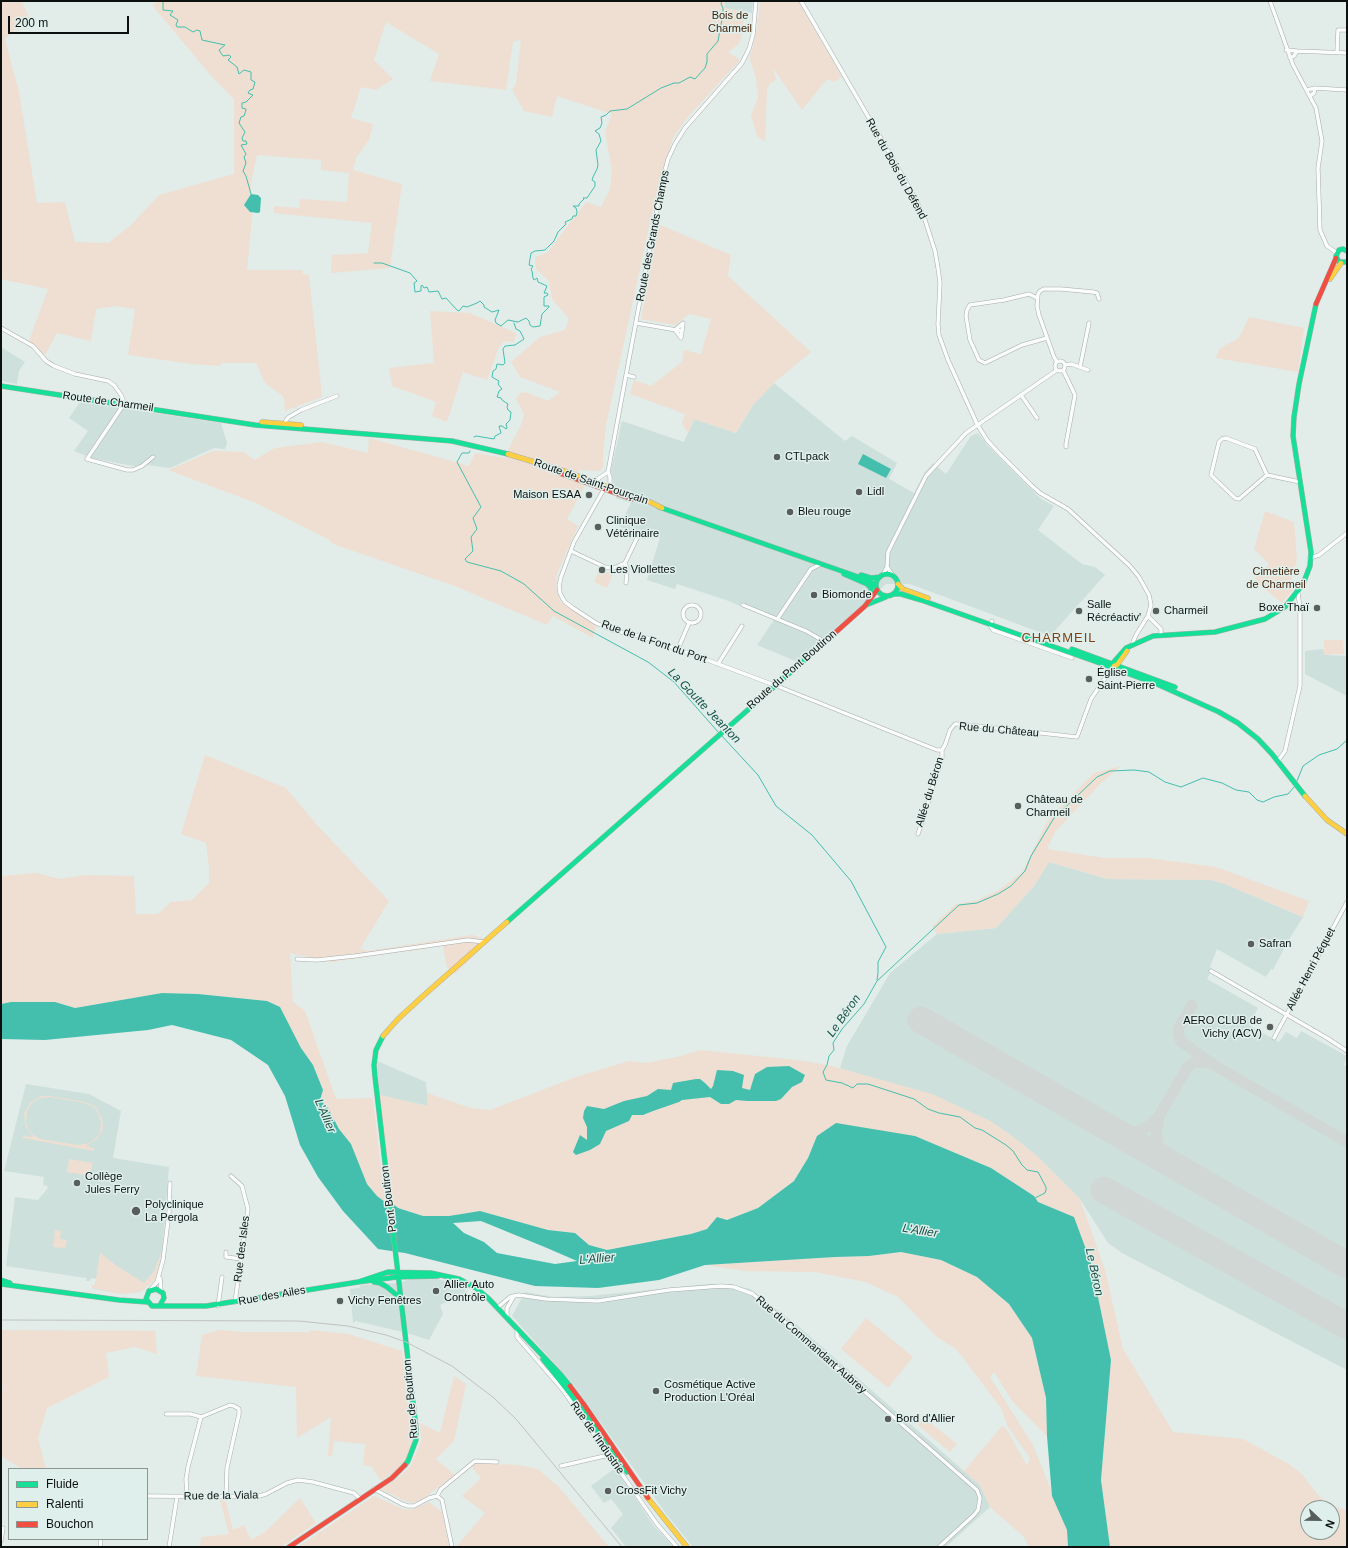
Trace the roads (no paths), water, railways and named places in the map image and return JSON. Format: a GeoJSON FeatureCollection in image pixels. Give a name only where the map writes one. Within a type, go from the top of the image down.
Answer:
{"type":"FeatureCollection","features":[{"type":"Feature","properties":{"kind":"main road"},"geometry":{"type":"LineString","coordinates":[[1113,666],[1126,648],[1144,638],[1161,634],[1214,632],[1255,623],[1273,615],[1285,607],[1298,593],[1306,578],[1310,558],[1310,544],[1294,449],[1293,425],[1299,384],[1317,302],[1336,255],[1341,250],[1347,251]]}},
{"type":"Feature","properties":{"kind":"main road"},"geometry":{"type":"LineString","coordinates":[[1336,255],[1341,263]]}},
{"type":"Feature","properties":{"kind":"main road"},"geometry":{"type":"LineString","coordinates":[[1314,315],[1330,280],[1341,263],[1347,262]]}},
{"type":"Feature","properties":{"kind":"main road","name":"Route de Charmeil"},"geometry":{"type":"LineString","coordinates":[[1,386],[216,418],[285,426],[416,437]]}},
{"type":"Feature","properties":{"kind":"main road","name":"Route de Saint-Pourçain"},"geometry":{"type":"LineString","coordinates":[[416,437],[494,450],[595,484],[610,487],[662,508]]}},
{"type":"Feature","properties":{"kind":"main road","name":"Route de Saint-Pourçain"},"geometry":{"type":"LineString","coordinates":[[595,484],[604,489],[870,581],[876,588]]}},
{"type":"Feature","properties":{"kind":"main road","name":"Route de Saint-Pourçain"},"geometry":{"type":"LineString","coordinates":[[786,552],[871,578],[881,576]]}},
{"type":"Feature","properties":{"kind":"main road"},"geometry":{"type":"LineString","coordinates":[[830,568],[867,584],[871,588],[871,598]]}},
{"type":"Feature","properties":{"kind":"main road"},"geometry":{"type":"LineString","coordinates":[[991,623],[901,594],[886,596],[880,594],[876,588],[877,581],[881,576],[888,574],[894,577],[903,589],[991,623],[1027,638],[1082,657],[1123,668],[1184,691],[1230,714],[1250,727],[1266,744],[1272,754]]}},
{"type":"Feature","properties":{"kind":"main road"},"geometry":{"type":"LineString","coordinates":[[894,594],[897,590],[898,584]]}},
{"type":"Feature","properties":{"kind":"main road","name":"Route du Pont Boutiron"},"geometry":{"type":"LineString","coordinates":[[484,942],[865,606],[876,588]]}},
{"type":"Feature","properties":{"kind":"main road","name":"Route du Pont Boutiron"},"geometry":{"type":"LineString","coordinates":[[865,606],[886,596]]}},
{"type":"Feature","properties":{"kind":"main road"},"geometry":{"type":"LineString","coordinates":[[1027,638],[1113,666],[1165,687],[1219,712],[1247,730],[1272,754],[1317,810],[1341,831],[1347,834]]}},
{"type":"Feature","properties":{"kind":"main road"},"geometry":{"type":"LineString","coordinates":[[1113,666],[1122,659],[1134,644]]}},
{"type":"Feature","properties":{"kind":"main road"},"geometry":{"type":"LineString","coordinates":[[1122,659],[1123,668]]}},
{"type":"Feature","properties":{"kind":"main road","name":"Pont Boutiron"},"geometry":{"type":"LineString","coordinates":[[396,1261],[374,1065],[376,1050],[384,1034],[398,1018],[484,942]]}},
{"type":"Feature","properties":{"kind":"main road","name":"Rue de Boutiron"},"geometry":{"type":"LineString","coordinates":[[289,1547],[392,1478],[401,1470],[408,1460],[416,1440],[396,1272],[396,1261]]}},
{"type":"Feature","properties":{"kind":"main road","name":"Rue des Ailes"},"geometry":{"type":"LineString","coordinates":[[358,1282],[379,1274],[396,1272]]}},
{"type":"Feature","properties":{"kind":"main road","name":"Rue de l'Industrie"},"geometry":{"type":"LineString","coordinates":[[396,1272],[431,1273],[451,1277],[466,1282],[476,1288],[536,1349],[648,1498],[687,1547]]}},
{"type":"Feature","properties":{"kind":"main road","name":"Rue des Ailes"},"geometry":{"type":"LineString","coordinates":[[160,1305],[218,1306],[358,1282],[397,1277]]}},
{"type":"Feature","properties":{"kind":"main road","name":"Rue de l'Industrie"},"geometry":{"type":"LineString","coordinates":[[397,1277],[451,1277]]}},
{"type":"Feature","properties":{"kind":"main road"},"geometry":{"type":"LineString","coordinates":[[1,1280],[13,1284],[147,1299],[154,1306],[160,1305],[164,1298],[161,1290],[156,1288],[151,1289],[148,1292],[147,1299]]}},
{"type":"Feature","properties":{"kind":"main road"},"geometry":{"type":"LineString","coordinates":[[368,1281],[380,1283],[400,1298]]}},
{"type":"Feature","properties":{"kind":"main road"},"geometry":{"type":"LineString","coordinates":[[1,1284],[105,1298],[147,1299]]}},
{"type":"Feature","properties":{"kind":"main road","name":"Rue des Ailes"},"geometry":{"type":"LineString","coordinates":[[164,1298],[171,1302],[185,1306]]}},
{"type":"Feature","properties":{"kind":"street","name":"Route des Grands Champs"},"geometry":{"type":"LineString","coordinates":[[610,487],[610,477],[608,472],[662,182],[668,159],[674,144],[685,128],[742,62],[749,49],[753,34],[756,1]]}},
{"type":"Feature","properties":{"kind":"street","name":"Rue du Bois du Défend"},"geometry":{"type":"LineString","coordinates":[[801,1],[905,180],[925,220],[935,251],[940,283],[938,324],[939,335],[948,360],[977,424],[987,440],[1031,485],[1040,493],[1068,509],[1130,566],[1143,583],[1149,595],[1151,605],[1148,616]]}},
{"type":"Feature","properties":{"kind":"street"},"geometry":{"type":"LineString","coordinates":[[1270,1],[1286,50],[1316,108],[1322,141],[1318,168],[1320,230],[1327,246],[1336,255]]}},
{"type":"Feature","properties":{"kind":"street"},"geometry":{"type":"LineString","coordinates":[[1337,53],[1338,30],[1347,30]]}},
{"type":"Feature","properties":{"kind":"street"},"geometry":{"type":"LineString","coordinates":[[1286,50],[1347,53]]}},
{"type":"Feature","properties":{"kind":"street"},"geometry":{"type":"LineString","coordinates":[[1290,58],[1294,56],[1297,51]]}},
{"type":"Feature","properties":{"kind":"street"},"geometry":{"type":"LineString","coordinates":[[1307,90],[1315,88],[1347,90]]}},
{"type":"Feature","properties":{"kind":"street"},"geometry":{"type":"LineString","coordinates":[[1310,96],[1314,93],[1315,88]]}},
{"type":"Feature","properties":{"kind":"street"},"geometry":{"type":"LineString","coordinates":[[1058,362],[1047,338],[1039,315],[1037,298],[1040,291],[1044,289],[1061,289],[1093,292],[1097,293],[1099,299]]}},
{"type":"Feature","properties":{"kind":"street"},"geometry":{"type":"LineString","coordinates":[[1037,298],[1029,294],[1004,300],[970,305],[966,316],[970,340],[979,360],[985,363],[1022,345],[1047,338]]}},
{"type":"Feature","properties":{"kind":"street"},"geometry":{"type":"LineString","coordinates":[[636,323],[682,331]]}},
{"type":"Feature","properties":{"kind":"street"},"geometry":{"type":"LineString","coordinates":[[683,323],[681,338],[675,330],[683,323]]}},
{"type":"Feature","properties":{"kind":"street"},"geometry":{"type":"LineString","coordinates":[[1080,367],[1089,323]]}},
{"type":"Feature","properties":{"kind":"street"},"geometry":{"type":"LineString","coordinates":[[1,328],[32,346],[46,361],[54,366],[75,374],[108,381],[114,385],[121,395],[123,405],[86,458],[90,461],[127,470],[133,470],[142,466],[153,458]]}},
{"type":"Feature","properties":{"kind":"street"},"geometry":{"type":"LineString","coordinates":[[1058,362],[1062,362],[1065,365],[1072,364],[1088,370]]}},
{"type":"Feature","properties":{"kind":"street"},"geometry":{"type":"LineString","coordinates":[[1057,370],[1055,366],[1058,362]]}},
{"type":"Feature","properties":{"kind":"street"},"geometry":{"type":"LineString","coordinates":[[1065,365],[1063,370],[1075,395],[1066,447]]}},
{"type":"Feature","properties":{"kind":"street"},"geometry":{"type":"LineString","coordinates":[[881,576],[887,567],[888,552],[926,476],[966,433],[977,424],[1057,370],[1063,370]]}},
{"type":"Feature","properties":{"kind":"street"},"geometry":{"type":"LineString","coordinates":[[626,375],[634,377]]}},
{"type":"Feature","properties":{"kind":"street"},"geometry":{"type":"LineString","coordinates":[[1021,394],[1037,418]]}},
{"type":"Feature","properties":{"kind":"street"},"geometry":{"type":"LineString","coordinates":[[285,426],[289,417],[301,410],[338,396]]}},
{"type":"Feature","properties":{"kind":"street"},"geometry":{"type":"LineString","coordinates":[[1226,438],[1255,449],[1267,475],[1239,499],[1235,498],[1211,476],[1219,442],[1226,438]]}},
{"type":"Feature","properties":{"kind":"street"},"geometry":{"type":"LineString","coordinates":[[595,484],[608,472]]}},
{"type":"Feature","properties":{"kind":"street"},"geometry":{"type":"LineString","coordinates":[[1267,475],[1300,482]]}},
{"type":"Feature","properties":{"kind":"street"},"geometry":{"type":"LineString","coordinates":[[604,489],[610,487]]}},
{"type":"Feature","properties":{"kind":"street","name":"Rue de la Font du Port"},"geometry":{"type":"LineString","coordinates":[[604,489],[578,534],[563,571],[559,586],[560,593],[565,602],[596,623],[612,630],[644,637],[775,685]]}},
{"type":"Feature","properties":{"kind":"street"},"geometry":{"type":"LineString","coordinates":[[1310,558],[1319,554],[1347,533]]}},
{"type":"Feature","properties":{"kind":"street"},"geometry":{"type":"LineString","coordinates":[[571,551],[605,567],[614,568],[625,563],[638,536]]}},
{"type":"Feature","properties":{"kind":"street"},"geometry":{"type":"LineString","coordinates":[[809,560],[811,569]]}},
{"type":"Feature","properties":{"kind":"street"},"geometry":{"type":"LineString","coordinates":[[625,563],[627,568],[626,583]]}},
{"type":"Feature","properties":{"kind":"street"},"geometry":{"type":"LineString","coordinates":[[778,618],[811,569],[821,564]]}},
{"type":"Feature","properties":{"kind":"street"},"geometry":{"type":"LineString","coordinates":[[887,567],[894,577]]}},
{"type":"Feature","properties":{"kind":"street"},"geometry":{"type":"LineString","coordinates":[[1278,761],[1285,751],[1300,686],[1300,608],[1298,593]]}},
{"type":"Feature","properties":{"kind":"street"},"geometry":{"type":"LineString","coordinates":[[694,605],[698,607],[702,615],[697,622],[689,623],[684,618],[684,610],[687,606],[694,605]]}},
{"type":"Feature","properties":{"kind":"street"},"geometry":{"type":"LineString","coordinates":[[743,605],[778,618],[806,631],[820,639],[823,643]]}},
{"type":"Feature","properties":{"kind":"street"},"geometry":{"type":"LineString","coordinates":[[1134,644],[1133,642],[1136,634],[1148,616],[1161,629],[1161,634]]}},
{"type":"Feature","properties":{"kind":"street"},"geometry":{"type":"LineString","coordinates":[[678,649],[689,623]]}},
{"type":"Feature","properties":{"kind":"street"},"geometry":{"type":"LineString","coordinates":[[991,623],[992,630],[1027,638],[1072,658]]}},
{"type":"Feature","properties":{"kind":"street"},"geometry":{"type":"LineString","coordinates":[[718,664],[742,626]]}},
{"type":"Feature","properties":{"kind":"street"},"geometry":{"type":"LineString","coordinates":[[1113,666],[1146,676]]}},
{"type":"Feature","properties":{"kind":"street","name":"Rue du Château"},"geometry":{"type":"LineString","coordinates":[[942,750],[950,730],[955,724],[1077,737],[1091,699],[1113,666]]}},
{"type":"Feature","properties":{"kind":"street"},"geometry":{"type":"LineString","coordinates":[[775,685],[937,750],[942,750]]}},
{"type":"Feature","properties":{"kind":"street","name":"Allée du Béron"},"geometry":{"type":"LineString","coordinates":[[918,834],[942,758],[942,750]]}},
{"type":"Feature","properties":{"kind":"street"},"geometry":{"type":"LineString","coordinates":[[1341,831],[1347,838]]}},
{"type":"Feature","properties":{"kind":"street","name":"Allée Henri Péquet"},"geometry":{"type":"LineString","coordinates":[[1274,1038],[1347,902]]}},
{"type":"Feature","properties":{"kind":"street"},"geometry":{"type":"LineString","coordinates":[[297,959],[317,960],[468,940],[484,942]]}},
{"type":"Feature","properties":{"kind":"street"},"geometry":{"type":"LineString","coordinates":[[1211,971],[1287,1014],[1347,1051]]}},
{"type":"Feature","properties":{"kind":"street","name":"Rue des Isles"},"geometry":{"type":"LineString","coordinates":[[231,1176],[242,1186],[248,1209],[235,1302]]}},
{"type":"Feature","properties":{"kind":"street"},"geometry":{"type":"LineString","coordinates":[[151,1289],[157,1282],[160,1273],[166,1236],[170,1183]]}},
{"type":"Feature","properties":{"kind":"street"},"geometry":{"type":"LineString","coordinates":[[226,1252],[226,1257],[241,1259]]}},
{"type":"Feature","properties":{"kind":"street"},"geometry":{"type":"LineString","coordinates":[[160,1273],[161,1290]]}},
{"type":"Feature","properties":{"kind":"street"},"geometry":{"type":"LineString","coordinates":[[218,1306],[222,1277]]}},
{"type":"Feature","properties":{"kind":"street","name":"Rue du Commandant Aubrey"},"geometry":{"type":"LineString","coordinates":[[514,1296],[519,1295],[546,1299],[598,1301],[669,1290],[721,1286],[734,1287],[753,1294],[977,1490],[980,1498],[978,1510],[939,1547]]}},
{"type":"Feature","properties":{"kind":"street"},"geometry":{"type":"LineString","coordinates":[[497,1308],[510,1297],[514,1296]]}},
{"type":"Feature","properties":{"kind":"street"},"geometry":{"type":"LineString","coordinates":[[507,1319],[507,1308],[514,1296]]}},
{"type":"Feature","properties":{"kind":"street","name":"Rue de l'Industrie"},"geometry":{"type":"LineString","coordinates":[[518,1330],[517,1337],[562,1389],[657,1524],[677,1547]]}},
{"type":"Feature","properties":{"kind":"street"},"geometry":{"type":"LineString","coordinates":[[166,1414],[190,1414],[201,1417],[230,1405],[239,1409],[227,1468],[226,1497]]}},
{"type":"Feature","properties":{"kind":"street"},"geometry":{"type":"LineString","coordinates":[[187,1497],[186,1479],[188,1467],[201,1417]]}},
{"type":"Feature","properties":{"kind":"street"},"geometry":{"type":"LineString","coordinates":[[561,1466],[609,1455]]}},
{"type":"Feature","properties":{"kind":"street"},"geometry":{"type":"LineString","coordinates":[[437,1496],[440,1489],[475,1461],[497,1462]]}},
{"type":"Feature","properties":{"kind":"street","name":"Rue de la Viala"},"geometry":{"type":"LineString","coordinates":[[148,1496],[261,1496],[287,1483],[298,1480],[314,1482],[354,1494],[360,1499]]}},
{"type":"Feature","properties":{"kind":"street"},"geometry":{"type":"LineString","coordinates":[[374,1489],[408,1506],[414,1506],[429,1498],[437,1496]]}},
{"type":"Feature","properties":{"kind":"street"},"geometry":{"type":"LineString","coordinates":[[437,1496],[442,1500],[452,1547]]}},
{"type":"Feature","properties":{"kind":"street"},"geometry":{"type":"LineString","coordinates":[[169,1547],[177,1497]]}},
{"type":"Feature","properties":{"kind":"street"},"geometry":{"type":"LineString","coordinates":[[1,1541],[2,1528]]}},
{"type":"Feature","properties":{"kind":"water"},"geometry":{"type":"Polygon","coordinates":[[[251,194],[258,195],[261,198],[260,212],[258,213],[250,212],[244,205],[251,194]]]}},
{"type":"Feature","properties":{"kind":"water"},"geometry":{"type":"Polygon","coordinates":[[[863,454],[891,469],[886,478],[858,464],[863,454]]]}},
{"type":"Feature","properties":{"kind":"water","name":"L'Allier"},"geometry":{"type":"Polygon","coordinates":[[[162,993],[198,994],[267,1001],[280,1007],[301,1048],[313,1065],[323,1090],[320,1100],[328,1108],[339,1129],[351,1144],[367,1184],[377,1196],[385,1202],[391,1202],[398,1208],[423,1216],[449,1216],[480,1211],[548,1230],[575,1233],[589,1245],[607,1250],[691,1234],[707,1229],[717,1217],[727,1220],[758,1208],[794,1181],[808,1158],[817,1136],[836,1123],[915,1136],[991,1168],[1034,1196],[1038,1202],[1074,1217],[1091,1263],[1111,1360],[1101,1480],[1110,1547],[1068,1547],[1067,1530],[1052,1496],[1047,1436],[1046,1398],[1032,1338],[1009,1304],[977,1277],[941,1260],[901,1252],[869,1256],[705,1265],[659,1280],[598,1288],[535,1286],[405,1253],[378,1249],[343,1211],[318,1177],[300,1145],[285,1096],[268,1065],[231,1040],[172,1025],[148,1030],[45,1040],[1,1039],[1,1004],[11,1002],[55,1002],[75,1008],[162,993]],[[481,1221],[453,1223],[464,1233],[484,1242],[497,1253],[555,1264],[577,1261],[481,1221]]]}},
{"type":"Feature","properties":{"kind":"water"},"geometry":{"type":"Polygon","coordinates":[[[789,1066],[805,1075],[802,1082],[792,1087],[781,1099],[776,1101],[736,1100],[729,1104],[721,1104],[710,1097],[682,1100],[643,1115],[632,1115],[629,1121],[606,1131],[600,1144],[590,1150],[576,1155],[573,1152],[580,1135],[587,1140],[587,1127],[583,1118],[584,1111],[587,1106],[604,1109],[624,1101],[647,1096],[658,1089],[671,1090],[673,1083],[696,1079],[700,1079],[711,1089],[717,1070],[733,1071],[744,1075],[742,1088],[750,1090],[755,1074],[767,1067],[789,1066]]]}},
{"type":"Feature","properties":{"kind":"waterway"},"geometry":{"type":"LineString","coordinates":[[163,1],[163,10],[173,11],[170,15],[178,20],[176,25],[177,27],[185,27],[193,32],[197,30],[200,31],[202,40],[225,45],[219,50],[223,56],[229,55],[231,57],[228,60],[237,67],[239,74],[244,70],[251,72],[251,80],[255,82],[253,89],[248,93],[253,95],[246,102],[242,103],[242,108],[246,110],[239,123],[245,132],[242,138],[247,144],[241,145],[246,154],[244,157],[246,163],[243,171],[251,194]]}},
{"type":"Feature","properties":{"kind":"waterway","name":"La Goutte Jeanton"},"geometry":{"type":"LineString","coordinates":[[374,263],[382,263],[410,273],[417,281],[414,283],[415,292],[421,291],[422,285],[424,288],[427,287],[429,292],[438,291],[442,299],[446,298],[459,311],[463,306],[467,307],[480,301],[484,307],[492,312],[499,310],[495,320],[496,323],[501,326],[508,320],[518,322],[526,318],[533,327],[540,326],[542,314],[549,307],[544,306],[544,297],[548,295],[547,293],[544,293],[547,286],[538,282],[537,278],[534,280],[533,278],[531,269],[533,266],[529,265],[531,253],[545,250],[554,241],[558,232],[566,224],[565,222],[572,219],[573,216],[576,216],[576,208],[573,206],[579,206],[584,199],[583,198],[587,198],[595,186],[595,182],[592,180],[598,165],[596,150],[601,141],[599,134],[595,131],[600,128],[602,123],[601,117],[610,111],[627,109],[661,88],[674,83],[679,83],[690,77],[695,79],[705,68],[707,54],[718,41],[723,14],[721,4],[722,1]]}},
{"type":"Feature","properties":{"kind":"waterway","name":"La Goutte Jeanton"},"geometry":{"type":"LineString","coordinates":[[474,437],[494,439],[495,436],[501,433],[499,426],[506,429],[506,424],[510,420],[511,412],[508,410],[508,404],[501,398],[497,397],[499,391],[502,389],[498,384],[499,381],[492,377],[493,371],[496,369],[497,364],[503,365],[505,363],[503,349],[505,346],[515,345],[524,339],[520,331],[516,329],[514,323]]}},
{"type":"Feature","properties":{"kind":"waterway","name":"La Goutte Jeanton"},"geometry":{"type":"LineString","coordinates":[[470,451],[469,453],[462,453],[457,462],[481,507],[473,518],[477,529],[471,537],[473,551],[465,559],[467,562],[501,571],[524,584],[554,611],[648,662],[674,682],[719,733]]}},
{"type":"Feature","properties":{"kind":"waterway","name":"La Goutte Jeanton"},"geometry":{"type":"LineString","coordinates":[[721,735],[758,775],[776,806],[812,835],[851,881],[886,947],[878,962],[877,980]]}},
{"type":"Feature","properties":{"kind":"waterway","name":"Le Béron"},"geometry":{"type":"LineString","coordinates":[[1297,781],[1303,766],[1319,755],[1337,749],[1347,740]]}},
{"type":"Feature","properties":{"kind":"waterway","name":"Le Béron"},"geometry":{"type":"LineString","coordinates":[[1035,1198],[1045,1193],[1046,1190],[1046,1187],[1038,1172],[1027,1170],[1013,1151],[1006,1145],[982,1130],[975,1128],[960,1117],[939,1113],[928,1109],[914,1099],[868,1084],[857,1084],[853,1088],[842,1083],[826,1080],[823,1072],[827,1065],[829,1056],[834,1050],[833,1043],[842,1029],[864,1004],[877,981],[959,905],[977,903],[998,894],[1011,886],[1025,871],[1031,856],[1054,818],[1097,777],[1110,771],[1134,770],[1149,772],[1165,782],[1181,787],[1203,778],[1222,783],[1236,790],[1249,792],[1257,800],[1263,802],[1274,797],[1288,794],[1295,786]]}},
{"type":"Feature","properties":{"kind":"railway"},"geometry":{"type":"LineString","coordinates":[[1,1320],[299,1321],[348,1326],[386,1335],[406,1342],[452,1366],[494,1398],[516,1419],[622,1547]]}},
{"type":"Feature","properties":{"kind":"place","name":"CTLpack"},"geometry":{"type":"Point","coordinates":[777,457]}},
{"type":"Feature","properties":{"kind":"place","name":"Lidl"},"geometry":{"type":"Point","coordinates":[859,492]}},
{"type":"Feature","properties":{"kind":"place","name":"Maison ESAA"},"geometry":{"type":"Point","coordinates":[589,495]}},
{"type":"Feature","properties":{"kind":"place","name":"Bleu rouge"},"geometry":{"type":"Point","coordinates":[790,512]}},
{"type":"Feature","properties":{"kind":"place","name":"Clinique Vétérinaire"},"geometry":{"type":"Point","coordinates":[598,527]}},
{"type":"Feature","properties":{"kind":"place","name":"Les Viollettes"},"geometry":{"type":"Point","coordinates":[602,570]}},
{"type":"Feature","properties":{"kind":"place","name":"Biomonde"},"geometry":{"type":"Point","coordinates":[814,595]}},
{"type":"Feature","properties":{"kind":"place","name":"Boxe Thaï"},"geometry":{"type":"Point","coordinates":[1317,608]}},
{"type":"Feature","properties":{"kind":"place","name":"Salle Récréactiv'"},"geometry":{"type":"Point","coordinates":[1079,611]}},
{"type":"Feature","properties":{"kind":"place","name":"Charmeil"},"geometry":{"type":"Point","coordinates":[1156,611]}},
{"type":"Feature","properties":{"kind":"place","name":"Église Saint-Pierre"},"geometry":{"type":"Point","coordinates":[1089,679]}},
{"type":"Feature","properties":{"kind":"place","name":"Château de Charmeil"},"geometry":{"type":"Point","coordinates":[1018,806]}},
{"type":"Feature","properties":{"kind":"place","name":"Safran"},"geometry":{"type":"Point","coordinates":[1251,944]}},
{"type":"Feature","properties":{"kind":"place","name":"AERO CLUB de Vichy (ACV)"},"geometry":{"type":"Point","coordinates":[1270,1027]}},
{"type":"Feature","properties":{"kind":"place","name":"Collège Jules Ferry"},"geometry":{"type":"Point","coordinates":[77,1183]}},
{"type":"Feature","properties":{"kind":"place","name":"Polyclinique La Pergola"},"geometry":{"type":"Point","coordinates":[136,1211]}},
{"type":"Feature","properties":{"kind":"place","name":"Allier Auto Contrôle"},"geometry":{"type":"Point","coordinates":[436,1291]}},
{"type":"Feature","properties":{"kind":"place","name":"Vichy Fenêtres"},"geometry":{"type":"Point","coordinates":[340,1301]}},
{"type":"Feature","properties":{"kind":"place","name":"Cosmétique Active Production L'Oréal"},"geometry":{"type":"Point","coordinates":[656,1391]}},
{"type":"Feature","properties":{"kind":"place","name":"Bord d'Allier"},"geometry":{"type":"Point","coordinates":[888,1419]}},
{"type":"Feature","properties":{"kind":"place","name":"CrossFit Vichy"},"geometry":{"type":"Point","coordinates":[608,1491]}},
{"type":"Feature","properties":{"kind":"district","name":"CHARMEIL"},"geometry":{"type":"Point","coordinates":[1059,638]}},
{"type":"Feature","properties":{"kind":"park label","name":"Bois de Charmeil"},"geometry":{"type":"Point","coordinates":[730,22]}},
{"type":"Feature","properties":{"kind":"park label","name":"Cimetière de Charmeil"},"geometry":{"type":"Point","coordinates":[1276,578]}}]}
